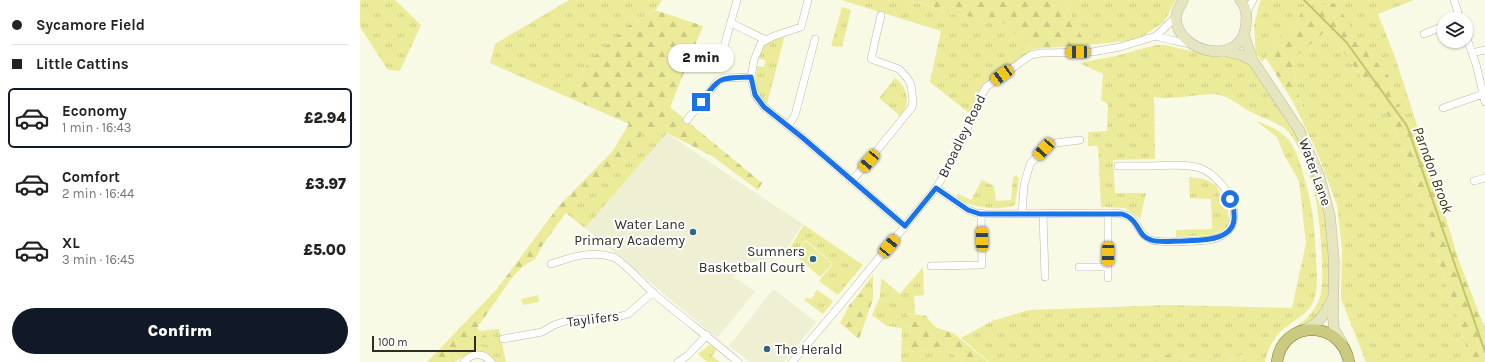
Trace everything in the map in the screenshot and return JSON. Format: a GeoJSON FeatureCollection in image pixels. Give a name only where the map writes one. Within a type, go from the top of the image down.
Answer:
{"type":"FeatureCollection","features":[{"type":"Feature","properties":{"kind":"main road"},"geometry":{"type":"LineString","coordinates":[[1183,0],[1176,17],[1180,32],[1191,44],[1208,51],[1225,51],[1241,55],[1253,61]]}},
{"type":"Feature","properties":{"kind":"main road"},"geometry":{"type":"LineString","coordinates":[[1225,51],[1237,46],[1244,35],[1246,13],[1243,3],[1240,0]]}},
{"type":"Feature","properties":{"kind":"main road","name":"Water Lane"},"geometry":{"type":"LineString","coordinates":[[1244,35],[1253,61],[1299,130],[1319,175],[1330,216],[1334,262],[1334,329],[1342,343]]}},
{"type":"Feature","properties":{"kind":"main road","name":"Water Lane"},"geometry":{"type":"LineString","coordinates":[[1304,330],[1315,325],[1322,319],[1333,298]]}},
{"type":"Feature","properties":{"kind":"main road"},"geometry":{"type":"LineString","coordinates":[[1277,362],[1277,357],[1285,342],[1304,330],[1320,330],[1332,335],[1342,343],[1348,355],[1349,362]]}},
{"type":"Feature","properties":{"kind":"street"},"geometry":{"type":"LineString","coordinates":[[719,64],[737,0]]}},
{"type":"Feature","properties":{"kind":"street"},"geometry":{"type":"LineString","coordinates":[[808,0],[801,27],[774,36],[761,43],[754,60],[751,77],[755,95],[764,107],[905,226]]}},
{"type":"Feature","properties":{"kind":"street"},"geometry":{"type":"LineString","coordinates":[[1246,13],[1253,0]]}},
{"type":"Feature","properties":{"kind":"street"},"geometry":{"type":"LineString","coordinates":[[1454,0],[1458,12]]}},
{"type":"Feature","properties":{"kind":"street"},"geometry":{"type":"LineString","coordinates":[[852,181],[912,107],[913,101],[911,85],[908,79],[899,69],[871,59],[881,15]]}},
{"type":"Feature","properties":{"kind":"street","name":"Broadley Road"},"geometry":{"type":"LineString","coordinates":[[792,362],[936,188],[953,160],[986,87],[1031,55],[1041,53],[1105,50],[1120,47],[1156,36],[1176,17]]}},
{"type":"Feature","properties":{"kind":"street"},"geometry":{"type":"LineString","coordinates":[[731,23],[766,40]]}},
{"type":"Feature","properties":{"kind":"street"},"geometry":{"type":"LineString","coordinates":[[1424,34],[1437,29]]}},
{"type":"Feature","properties":{"kind":"street"},"geometry":{"type":"LineString","coordinates":[[1156,36],[1191,44]]}},
{"type":"Feature","properties":{"kind":"street"},"geometry":{"type":"LineString","coordinates":[[788,126],[795,115],[815,39]]}},
{"type":"Feature","properties":{"kind":"street"},"geometry":{"type":"LineString","coordinates":[[1470,48],[1485,102]]}},
{"type":"Feature","properties":{"kind":"street"},"geometry":{"type":"LineString","coordinates":[[1472,53],[1485,50]]}},
{"type":"Feature","properties":{"kind":"street"},"geometry":{"type":"LineString","coordinates":[[687,120],[718,81],[724,78],[751,77]]}},
{"type":"Feature","properties":{"kind":"street"},"geometry":{"type":"LineString","coordinates":[[1443,108],[1483,94]]}},
{"type":"Feature","properties":{"kind":"street"},"geometry":{"type":"LineString","coordinates":[[1022,213],[1024,184],[1030,164],[1044,149],[1056,143],[1080,140]]}},
{"type":"Feature","properties":{"kind":"street"},"geometry":{"type":"LineString","coordinates":[[936,188],[968,210],[981,214],[1122,214],[1131,218],[1140,232],[1150,240],[1167,242],[1210,240],[1225,234],[1233,225],[1234,216],[1232,202],[1223,186],[1212,175],[1199,168],[1180,166],[1118,166]]}},
{"type":"Feature","properties":{"kind":"street"},"geometry":{"type":"LineString","coordinates":[[1474,181],[1485,178]]}},
{"type":"Feature","properties":{"kind":"street"},"geometry":{"type":"LineString","coordinates":[[1108,213],[1108,278]]}},
{"type":"Feature","properties":{"kind":"street"},"geometry":{"type":"LineString","coordinates":[[930,266],[982,265],[981,214]]}},
{"type":"Feature","properties":{"kind":"street"},"geometry":{"type":"LineString","coordinates":[[1043,214],[1045,277]]}},
{"type":"Feature","properties":{"kind":"street"},"geometry":{"type":"LineString","coordinates":[[551,264],[579,255],[596,253],[615,258],[653,292],[738,362]]}},
{"type":"Feature","properties":{"kind":"street"},"geometry":{"type":"LineString","coordinates":[[1079,267],[1108,267]]}},
{"type":"Feature","properties":{"kind":"street","name":"Taylifers"},"geometry":{"type":"LineString","coordinates":[[503,339],[538,333],[569,320],[618,317],[628,314],[653,292]]}},
{"type":"Feature","properties":{"kind":"street"},"geometry":{"type":"LineString","coordinates":[[678,362],[688,355],[707,335]]}},
{"type":"Feature","properties":{"kind":"street"},"geometry":{"type":"LineString","coordinates":[[464,362],[468,357],[479,355],[484,356],[491,362]]}},
{"type":"Feature","properties":{"kind":"shaded area","name":"Water Lane Primary Academy"},"geometry":{"type":"Polygon","coordinates":[[[667,133],[803,224],[789,246],[786,257],[774,258],[774,260],[771,261],[770,259],[753,262],[737,267],[738,273],[735,274],[733,278],[740,281],[755,292],[717,338],[585,228],[667,133]]]}},
{"type":"Feature","properties":{"kind":"shaded area"},"geometry":{"type":"Polygon","coordinates":[[[773,289],[816,322],[784,362],[750,362],[729,346],[773,289]]]}},
{"type":"Feature","properties":{"kind":"green space"},"geometry":{"type":"Polygon","coordinates":[[[360,0],[395,0],[421,25],[400,71],[388,70],[360,27],[360,0]]]}},
{"type":"Feature","properties":{"kind":"green space"},"geometry":{"type":"Polygon","coordinates":[[[569,0],[662,0],[656,10],[652,11],[625,29],[591,59],[565,96],[490,63],[495,44],[569,0]]]}},
{"type":"Feature","properties":{"kind":"green space"},"geometry":{"type":"Polygon","coordinates":[[[841,0],[909,0],[953,14],[1002,22],[1033,49],[985,85],[979,92],[970,114],[930,82],[941,31],[841,0]]]}},
{"type":"Feature","properties":{"kind":"green space"},"geometry":{"type":"Polygon","coordinates":[[[910,0],[1063,0],[1086,45],[1033,49],[1002,22],[953,14],[910,0]]]}},
{"type":"Feature","properties":{"kind":"green space"},"geometry":{"type":"Polygon","coordinates":[[[1063,0],[1176,0],[1164,22],[1137,40],[1086,45],[1063,0]]]}},
{"type":"Feature","properties":{"kind":"green space"},"geometry":{"type":"Polygon","coordinates":[[[1414,0],[1378,14],[1395,57],[1427,156],[1400,109],[1391,79],[1362,45],[1303,7],[1297,23],[1275,40],[1266,58],[1262,62],[1256,53],[1254,25],[1260,1],[1414,0]]]}},
{"type":"Feature","properties":{"kind":"green space"},"geometry":{"type":"Polygon","coordinates":[[[1336,3],[1362,45],[1391,79],[1400,109],[1427,156],[1458,258],[1485,327],[1485,362],[1472,362],[1446,286],[1420,194],[1392,121],[1342,50],[1329,28],[1292,60],[1303,110],[1293,102],[1266,58],[1275,40],[1297,23],[1303,7],[1336,3]]]}},
{"type":"Feature","properties":{"kind":"green space"},"geometry":{"type":"Polygon","coordinates":[[[842,7],[851,10],[842,47],[831,46],[842,7]]]}},
{"type":"Feature","properties":{"kind":"green space"},"geometry":{"type":"Polygon","coordinates":[[[653,11],[658,11],[703,26],[670,107],[762,183],[758,190],[712,156],[667,133],[646,127],[624,160],[596,179],[588,192],[572,204],[542,246],[535,259],[522,267],[511,279],[477,328],[495,345],[475,343],[456,352],[454,362],[427,362],[497,289],[558,207],[613,151],[629,124],[565,96],[591,59],[627,27],[653,11]]]}},
{"type":"Feature","properties":{"kind":"green space"},"geometry":{"type":"Polygon","coordinates":[[[1329,27],[1342,50],[1392,121],[1420,194],[1446,286],[1472,362],[1366,362],[1341,299],[1342,250],[1337,205],[1317,152],[1293,102],[1303,109],[1297,88],[1292,60],[1329,27]]]}},
{"type":"Feature","properties":{"kind":"green space"},"geometry":{"type":"Polygon","coordinates":[[[785,35],[767,104],[758,91],[756,82],[757,66],[764,67],[766,60],[759,59],[765,45],[770,40],[785,35]]]}},
{"type":"Feature","properties":{"kind":"green space"},"geometry":{"type":"Polygon","coordinates":[[[1156,45],[1166,45],[1215,57],[1228,56],[1248,62],[1285,118],[1297,132],[1312,165],[1324,201],[1331,261],[1329,298],[1313,321],[1298,331],[1295,327],[1310,314],[1320,297],[1322,288],[1321,242],[1313,186],[1298,146],[1283,127],[1253,113],[1223,96],[1212,94],[1167,98],[1154,97],[1155,159],[1113,160],[1115,193],[1146,193],[1140,219],[1125,208],[1101,207],[1098,146],[1088,146],[1088,132],[1107,131],[1108,104],[1101,100],[1103,74],[1079,63],[1116,56],[1156,45]]]}},
{"type":"Feature","properties":{"kind":"green space"},"geometry":{"type":"Polygon","coordinates":[[[895,78],[901,83],[905,90],[907,99],[906,108],[900,118],[898,117],[899,115],[879,98],[895,78]]]}},
{"type":"Feature","properties":{"kind":"green space"},"geometry":{"type":"Polygon","coordinates":[[[1256,121],[1284,135],[1291,143],[1297,155],[1302,168],[1311,208],[1317,270],[1316,291],[1312,304],[1303,314],[1276,336],[1270,346],[1265,362],[1252,362],[1249,352],[1222,362],[1202,362],[1171,355],[1155,356],[1148,362],[989,362],[961,338],[992,321],[1029,310],[1168,305],[1292,308],[1306,243],[1299,181],[1284,155],[1277,137],[1256,121]]]}},
{"type":"Feature","properties":{"kind":"green space"},"geometry":{"type":"Polygon","coordinates":[[[629,124],[667,133],[585,228],[558,207],[613,151],[629,124]]]}},
{"type":"Feature","properties":{"kind":"green space"},"geometry":{"type":"Polygon","coordinates":[[[1016,175],[1019,178],[1015,205],[1000,208],[985,208],[956,199],[958,194],[971,200],[982,180],[994,186],[996,201],[1011,200],[1013,178],[1016,175]]]}},
{"type":"Feature","properties":{"kind":"green space"},"geometry":{"type":"Polygon","coordinates":[[[1189,177],[1204,179],[1216,185],[1228,210],[1229,222],[1225,229],[1211,235],[1176,237],[1176,230],[1212,229],[1211,199],[1190,198],[1189,177]]]}},
{"type":"Feature","properties":{"kind":"green space"},"geometry":{"type":"Polygon","coordinates":[[[804,225],[863,265],[838,295],[819,281],[832,263],[806,240],[792,254],[789,249],[804,225]]]}},
{"type":"Feature","properties":{"kind":"green space","name":"Sumners Basketball Court"},"geometry":{"type":"Polygon","coordinates":[[[806,241],[832,264],[820,277],[794,254],[806,241]]]}},
{"type":"Feature","properties":{"kind":"green space"},"geometry":{"type":"Polygon","coordinates":[[[923,267],[924,295],[914,296],[915,314],[907,313],[911,324],[906,349],[911,352],[944,346],[961,362],[901,362],[902,328],[887,326],[872,315],[880,297],[881,278],[900,294],[923,267]]]}},
{"type":"Feature","properties":{"kind":"green space"},"geometry":{"type":"Polygon","coordinates":[[[873,275],[873,299],[869,287],[851,304],[873,275]]]}},
{"type":"Feature","properties":{"kind":"green space"},"geometry":{"type":"Polygon","coordinates":[[[869,287],[873,299],[859,339],[840,323],[850,304],[869,287]]]}},
{"type":"Feature","properties":{"kind":"green space"},"geometry":{"type":"Polygon","coordinates":[[[817,290],[833,301],[823,314],[804,300],[806,298],[811,299],[817,290]]]}},
{"type":"Feature","properties":{"kind":"green space"},"geometry":{"type":"Polygon","coordinates":[[[538,295],[539,302],[523,305],[521,299],[538,295]]]}},
{"type":"Feature","properties":{"kind":"green space"},"geometry":{"type":"Polygon","coordinates":[[[906,313],[926,316],[935,327],[953,333],[988,362],[961,362],[944,346],[911,352],[906,348],[911,325],[906,313]]]}},
{"type":"Feature","properties":{"kind":"green space"},"geometry":{"type":"Polygon","coordinates":[[[499,329],[506,362],[495,362],[493,359],[481,354],[471,353],[454,362],[456,352],[475,343],[494,345],[480,331],[499,329]]]}},
{"type":"Feature","properties":{"kind":"green space"},"geometry":{"type":"Polygon","coordinates":[[[709,345],[717,349],[712,356],[720,362],[707,362],[698,354],[709,345]]]}},
{"type":"Feature","properties":{"kind":"green space"},"geometry":{"type":"Polygon","coordinates":[[[1249,352],[1252,362],[1222,362],[1249,352]]]}},
{"type":"Feature","properties":{"kind":"green space"},"geometry":{"type":"Polygon","coordinates":[[[1171,355],[1202,362],[1148,362],[1155,356],[1171,355]]]}},
{"type":"Feature","properties":{"kind":"waterway","name":"Parndon Brook"},"geometry":{"type":"LineString","coordinates":[[1304,0],[1347,43],[1407,126],[1485,352]]}},
{"type":"Feature","properties":{"kind":"place","name":"Water Lane Primary Academy"},"geometry":{"type":"Point","coordinates":[693,232]}},
{"type":"Feature","properties":{"kind":"place","name":"Sumners Basketball Court"},"geometry":{"type":"Point","coordinates":[813,259]}},
{"type":"Feature","properties":{"kind":"place","name":"The Herald"},"geometry":{"type":"Point","coordinates":[767,349]}},
{"type":"Feature","properties":{"kind":"route"},"geometry":{"type":"LineString","coordinates":[[701,102],[718,81],[724,78],[751,77],[755,95],[764,107],[803,138],[905,226],[936,188],[968,210],[980,214],[1122,214],[1131,218],[1140,232],[1150,240],[1167,242],[1210,240],[1225,234],[1233,225],[1234,216],[1232,202],[1230,199]]}}]}
